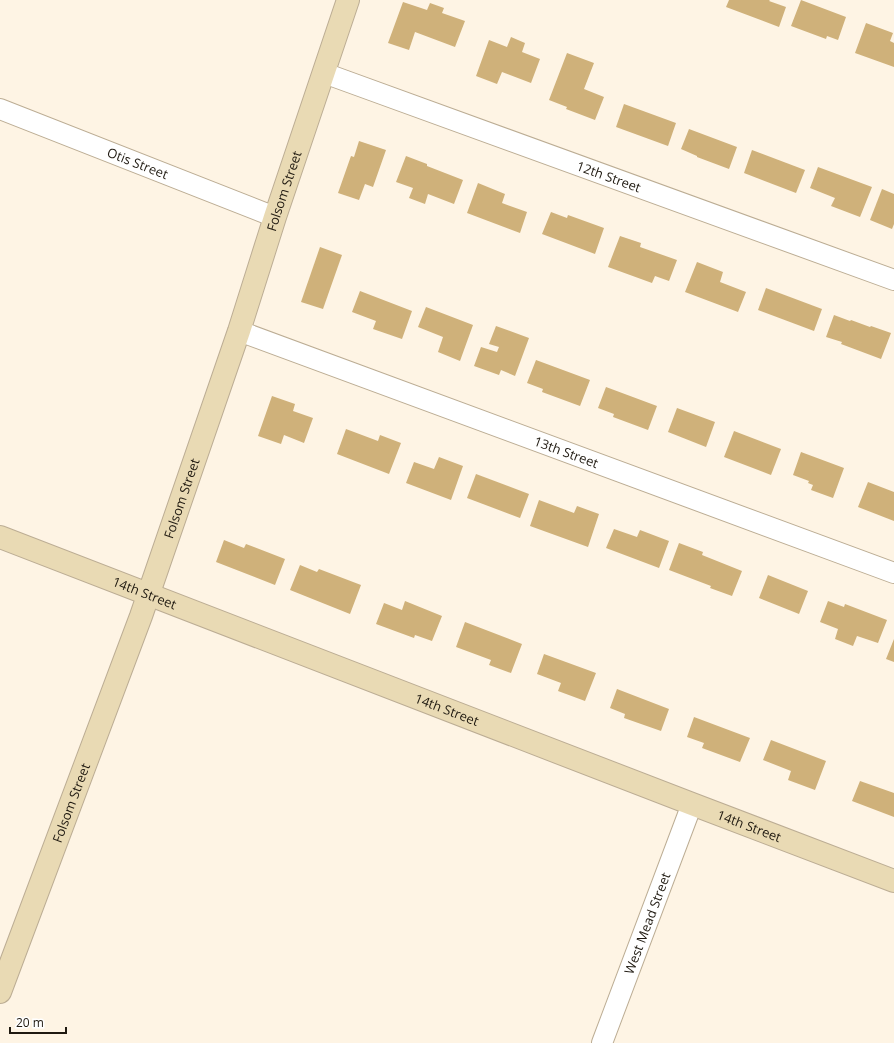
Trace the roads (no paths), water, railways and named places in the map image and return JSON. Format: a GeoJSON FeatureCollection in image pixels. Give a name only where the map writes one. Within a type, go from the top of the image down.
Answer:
{"type":"FeatureCollection","features":[{"type":"Feature","properties":{"kind":"street","name":"Folsom Street"},"geometry":{"type":"LineString","coordinates":[[0,992],[148,594],[239,331],[348,0]]}},
{"type":"Feature","properties":{"kind":"street","name":"12th Street"},"geometry":{"type":"LineString","coordinates":[[324,73],[894,280]]}},
{"type":"Feature","properties":{"kind":"street","name":"Otis Street"},"geometry":{"type":"LineString","coordinates":[[0,109],[276,217]]}},
{"type":"Feature","properties":{"kind":"street","name":"13th Street"},"geometry":{"type":"LineString","coordinates":[[239,331],[894,573]]}},
{"type":"Feature","properties":{"kind":"street","name":"14th Street"},"geometry":{"type":"LineString","coordinates":[[0,537],[894,881]]}},
{"type":"Feature","properties":{"kind":"street","name":"West Mead Street"},"geometry":{"type":"LineString","coordinates":[[602,1043],[692,804]]}}]}
